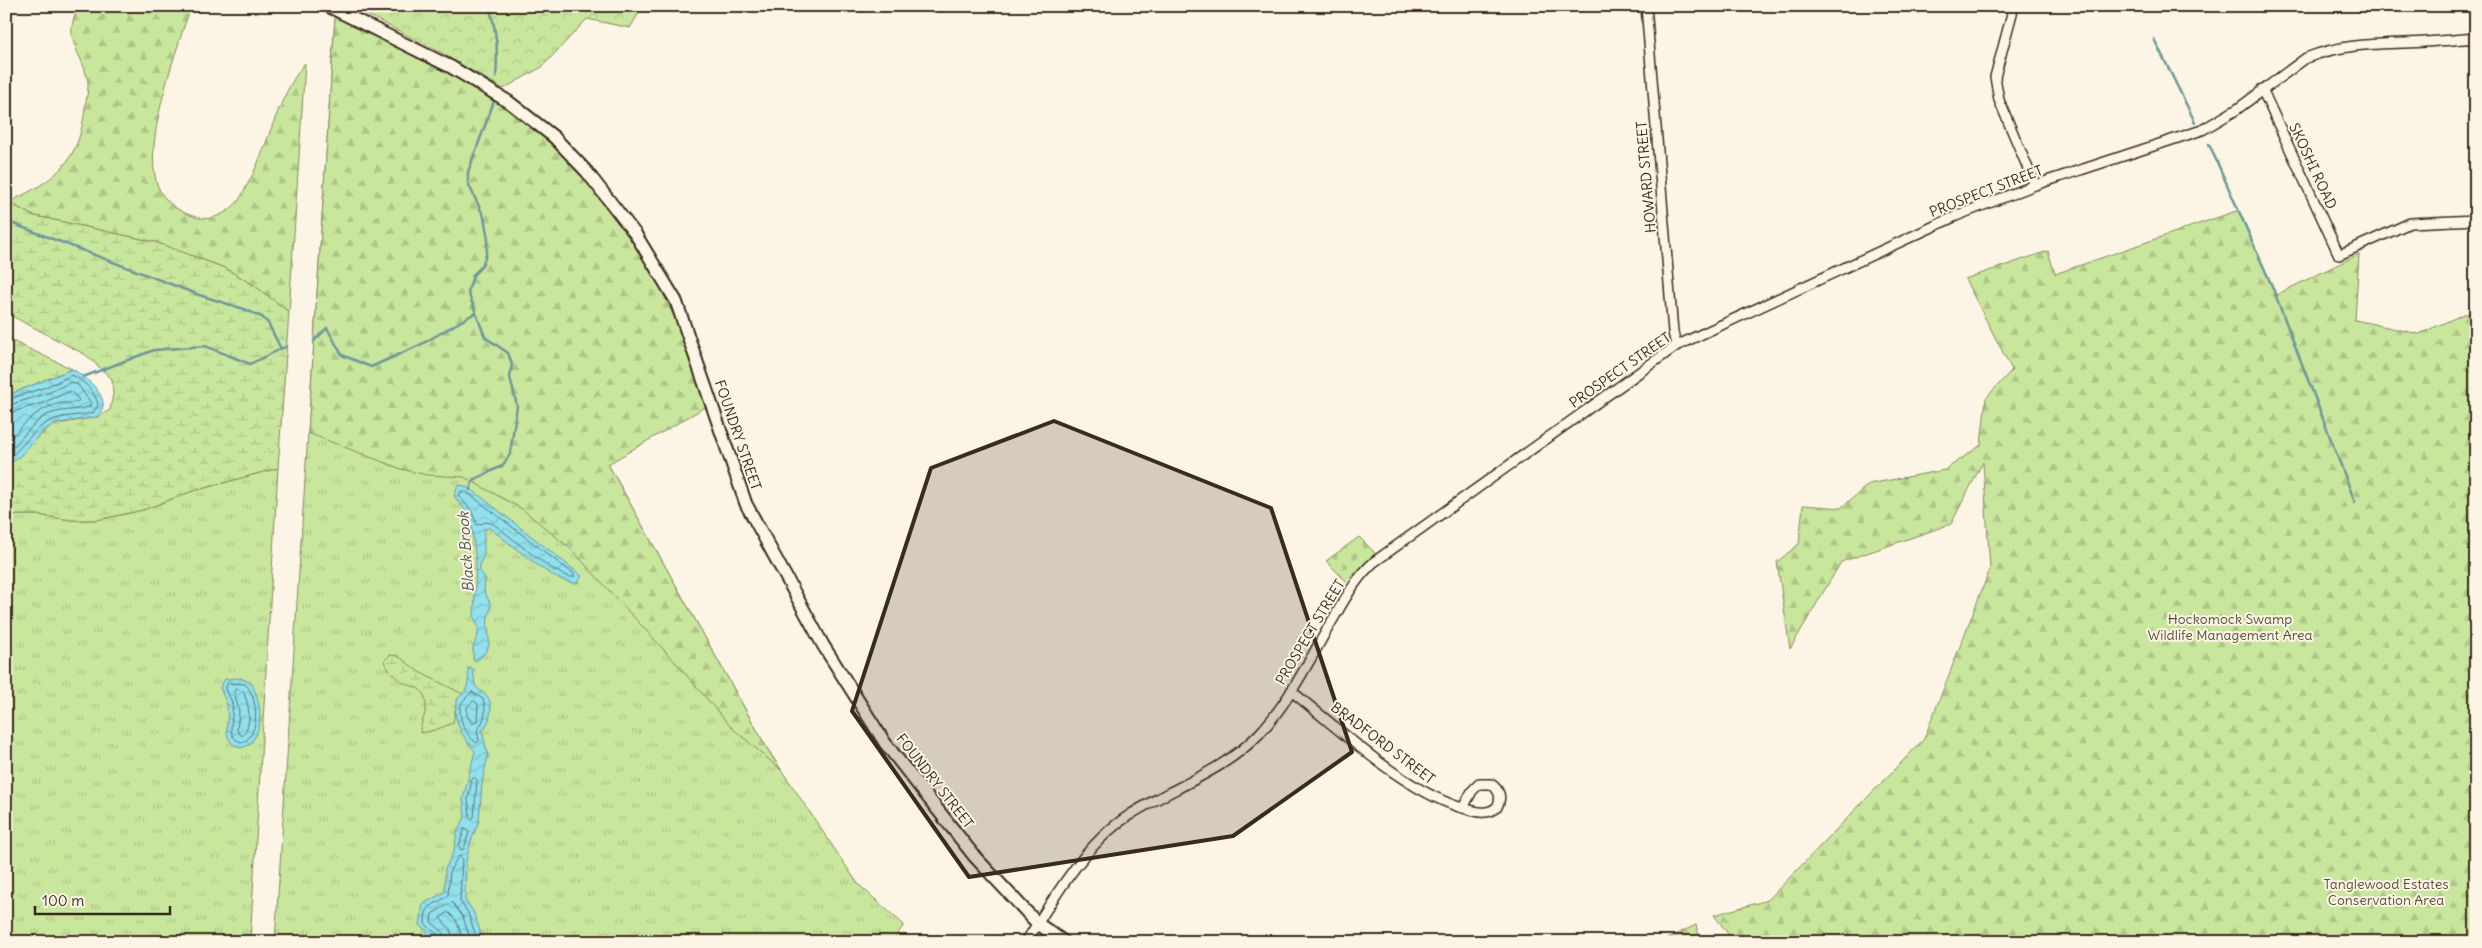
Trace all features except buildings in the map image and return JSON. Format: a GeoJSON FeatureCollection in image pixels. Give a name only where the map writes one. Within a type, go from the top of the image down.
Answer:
{"type":"FeatureCollection","features":[{"type":"Feature","properties":{"kind":"main road","name":"FOUNDRY STREET"},"geometry":{"type":"LineString","coordinates":[[328,6],[451,67],[508,102],[554,137],[587,172],[636,235],[676,302],[746,504],[823,645],[885,743],[976,857],[1038,923],[1064,942]]}},
{"type":"Feature","properties":{"kind":"street","name":"HOWARD STREET"},"geometry":{"type":"LineString","coordinates":[[1646,6],[1673,332],[1676,346]]}},
{"type":"Feature","properties":{"kind":"street"},"geometry":{"type":"LineString","coordinates":[[2014,6],[1995,77],[1999,100],[2035,185]]}},
{"type":"Feature","properties":{"kind":"street","name":"PROSPECT STREET"},"geometry":{"type":"LineString","coordinates":[[1026,942],[1090,850],[1105,834],[1134,812],[1238,753],[1266,726],[1291,691],[1350,591],[1364,572],[1380,557],[1676,346],[1956,216],[2035,185],[2202,130],[2236,110],[2306,58],[2333,48],[2366,44],[2476,38]]}},
{"type":"Feature","properties":{"kind":"street","name":"SKOSHI ROAD"},"geometry":{"type":"LineString","coordinates":[[2262,90],[2339,255],[2410,223],[2436,220],[2476,220]]}},
{"type":"Feature","properties":{"kind":"street","name":"BRADFORD STREET"},"geometry":{"type":"LineString","coordinates":[[1291,691],[1416,788],[1463,808]]}},
{"type":"Feature","properties":{"kind":"highlighted area"},"geometry":{"type":"Polygon","coordinates":[[[1054,421],[1271,508],[1352,752],[1233,836],[969,877],[852,711],[931,468],[1054,421]]]}},
{"type":"Feature","properties":{"kind":"green space"},"geometry":{"type":"Polygon","coordinates":[[[79,6],[191,6],[164,91],[153,158],[157,184],[164,197],[181,211],[196,217],[214,217],[230,209],[239,200],[257,165],[287,91],[305,63],[289,312],[255,286],[225,268],[155,242],[31,215],[9,202],[26,194],[53,176],[63,167],[77,142],[82,127],[88,92],[84,66],[72,35],[74,18],[79,6]]]}},
{"type":"Feature","properties":{"kind":"green space"},"geometry":{"type":"Polygon","coordinates":[[[350,6],[643,6],[630,28],[587,19],[542,67],[503,89],[440,52],[350,6]]]}},
{"type":"Feature","properties":{"kind":"green space"},"geometry":{"type":"Polygon","coordinates":[[[335,17],[460,79],[500,103],[528,124],[580,174],[603,201],[644,260],[677,322],[608,464],[768,750],[858,884],[904,925],[892,942],[275,942],[335,17]]]}},
{"type":"Feature","properties":{"kind":"green space"},"geometry":{"type":"Polygon","coordinates":[[[335,17],[460,79],[499,103],[527,124],[579,172],[624,228],[644,258],[676,321],[707,406],[608,464],[781,770],[731,727],[676,663],[571,549],[522,509],[464,477],[427,475],[401,469],[308,433],[335,17]]]}},
{"type":"Feature","properties":{"kind":"green space"},"geometry":{"type":"Polygon","coordinates":[[[9,202],[31,215],[155,242],[225,268],[255,286],[289,312],[278,468],[190,492],[143,510],[97,520],[71,520],[38,515],[6,515],[6,465],[52,425],[97,417],[110,410],[113,394],[112,379],[86,355],[6,313],[6,203],[9,202]]]}},
{"type":"Feature","properties":{"kind":"green space","name":"Hockomock Swamp Wildlife Management Area"},"geometry":{"type":"Polygon","coordinates":[[[2239,210],[2276,295],[2359,254],[2355,320],[2419,334],[2464,314],[2476,313],[2476,942],[1734,942],[1714,915],[1768,900],[1924,739],[1990,569],[1983,462],[1951,524],[1841,562],[1790,649],[1777,562],[1799,544],[1803,505],[1841,508],[1869,484],[1945,470],[1981,445],[1986,398],[2012,370],[1965,279],[2048,251],[2055,274],[2239,210]]]}},
{"type":"Feature","properties":{"kind":"green space"},"geometry":{"type":"Polygon","coordinates":[[[6,338],[72,369],[6,396],[6,338]]]}},
{"type":"Feature","properties":{"kind":"green space"},"geometry":{"type":"Polygon","coordinates":[[[278,468],[250,942],[6,942],[6,515],[38,515],[71,520],[97,520],[143,510],[190,492],[278,468]]]}},
{"type":"Feature","properties":{"kind":"green space"},"geometry":{"type":"Polygon","coordinates":[[[1359,537],[1376,554],[1346,581],[1326,561],[1359,537]]]}},
{"type":"Feature","properties":{"kind":"green space"},"geometry":{"type":"Polygon","coordinates":[[[390,655],[398,656],[419,672],[463,694],[457,701],[453,723],[420,733],[426,709],[424,695],[422,691],[400,681],[392,673],[384,661],[390,655]]]}},
{"type":"Feature","properties":{"kind":"green space"},"geometry":{"type":"Polygon","coordinates":[[[1696,925],[1701,942],[1660,942],[1696,925]]]}},
{"type":"Feature","properties":{"kind":"water"},"geometry":{"type":"Polygon","coordinates":[[[72,369],[87,379],[97,389],[103,401],[100,413],[97,417],[51,426],[39,435],[19,457],[6,465],[6,396],[72,369]]]}},
{"type":"Feature","properties":{"kind":"water"},"geometry":{"type":"Polygon","coordinates":[[[458,485],[465,486],[475,492],[582,576],[577,583],[568,582],[557,577],[544,570],[489,528],[484,529],[484,555],[480,563],[480,571],[485,578],[484,591],[491,605],[488,617],[489,646],[476,661],[473,660],[473,647],[478,635],[478,626],[474,618],[476,562],[468,514],[454,496],[458,485]]]}},
{"type":"Feature","properties":{"kind":"water"},"geometry":{"type":"Polygon","coordinates":[[[468,668],[473,669],[475,685],[489,699],[491,708],[489,719],[482,731],[488,755],[482,784],[479,821],[466,861],[465,900],[473,911],[484,942],[436,942],[420,925],[423,904],[445,890],[445,869],[454,851],[457,832],[465,817],[463,799],[475,751],[462,733],[455,713],[458,698],[468,685],[468,668]]]}},
{"type":"Feature","properties":{"kind":"water"},"geometry":{"type":"Polygon","coordinates":[[[241,678],[252,684],[258,699],[260,715],[254,738],[249,745],[241,748],[234,745],[228,736],[228,712],[220,687],[225,679],[241,678]]]}},
{"type":"Feature","properties":{"kind":"waterway","name":"Black Brook"},"geometry":{"type":"LineString","coordinates":[[489,6],[496,42],[496,77]]}},
{"type":"Feature","properties":{"kind":"waterway"},"geometry":{"type":"LineString","coordinates":[[2154,39],[2195,122]]}},
{"type":"Feature","properties":{"kind":"waterway","name":"Black Brook"},"geometry":{"type":"LineString","coordinates":[[470,490],[473,480],[502,466],[510,454],[517,406],[510,377],[512,364],[508,353],[485,337],[468,292],[473,275],[482,266],[486,255],[488,239],[484,217],[468,183],[468,172],[494,101]]}},
{"type":"Feature","properties":{"kind":"waterway"},"geometry":{"type":"LineString","coordinates":[[2209,144],[2272,286],[2355,502]]}},
{"type":"Feature","properties":{"kind":"waterway"},"geometry":{"type":"LineString","coordinates":[[6,221],[199,295],[244,309],[262,317],[268,323],[281,349]]}},
{"type":"Feature","properties":{"kind":"waterway"},"geometry":{"type":"LineString","coordinates":[[314,341],[327,328],[342,355],[371,367],[422,344],[475,313]]}},
{"type":"Feature","properties":{"kind":"waterway"},"geometry":{"type":"LineString","coordinates":[[83,377],[154,350],[205,346],[250,364],[287,346]]}},
{"type":"Feature","properties":{"kind":"park label","name":"Tanglewood Estates Conservation Area"},"geometry":{"type":"Point","coordinates":[2386,892]}}]}
